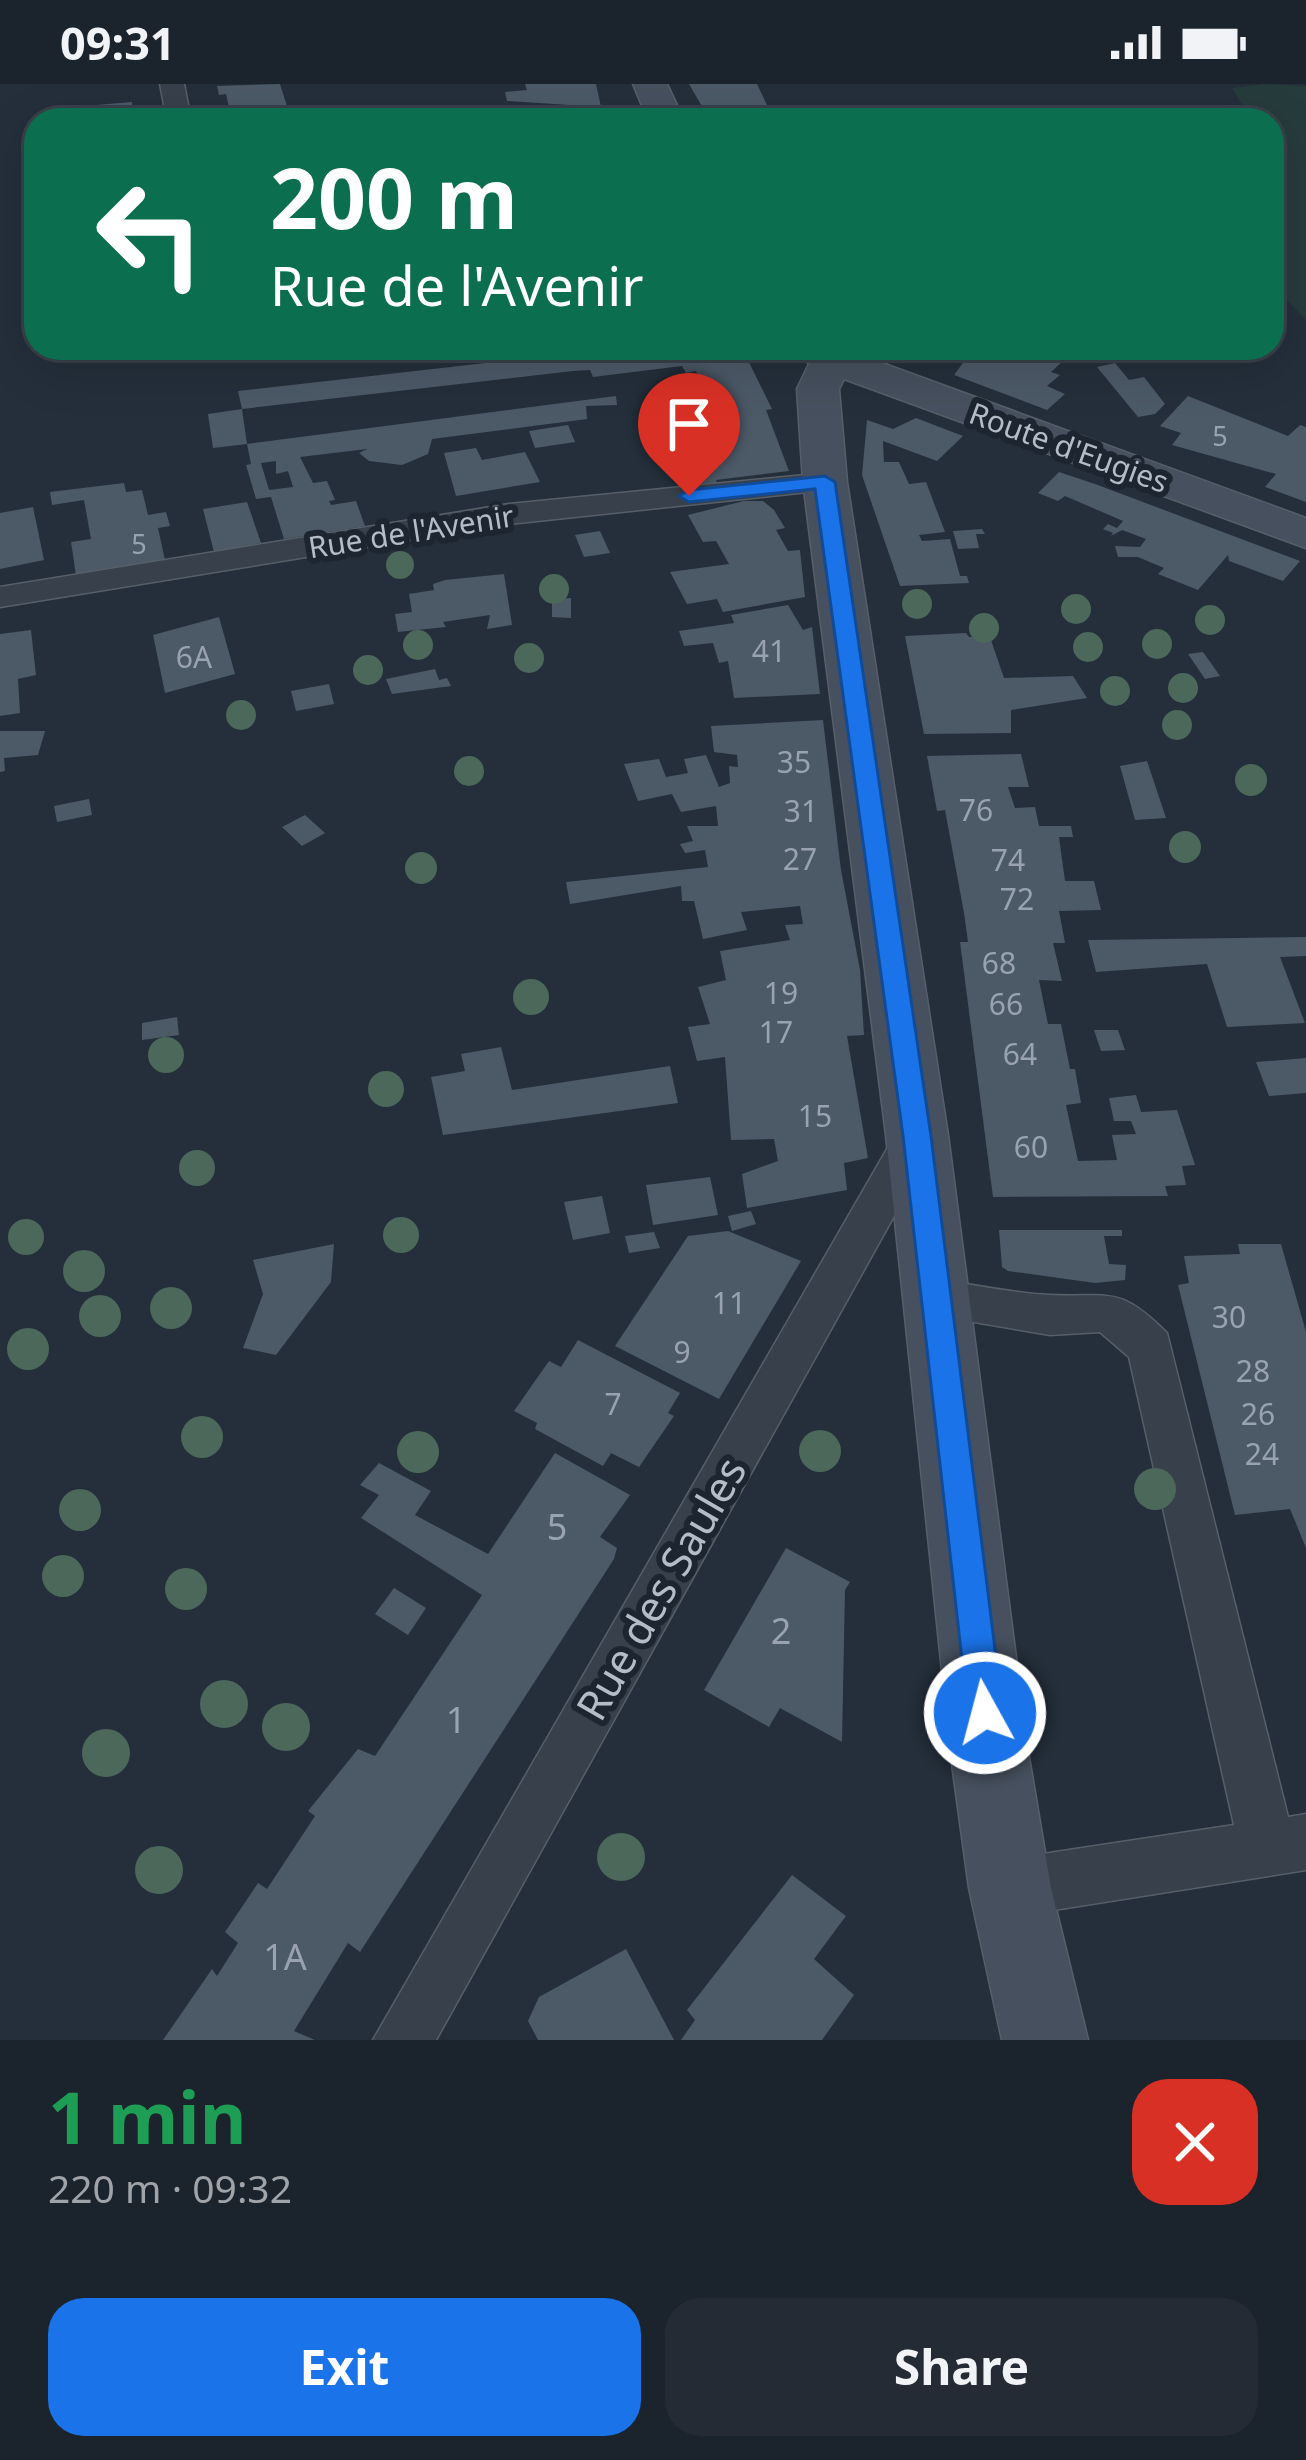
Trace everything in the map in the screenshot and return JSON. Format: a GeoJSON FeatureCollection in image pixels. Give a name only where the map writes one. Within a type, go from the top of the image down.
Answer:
{"type":"FeatureCollection","features":[{"type":"Feature","properties":{"kind":"street"},"geometry":{"type":"LineString","coordinates":[[821,360],[818,388],[825,482],[917,1136],[1010,1888],[1044,2039]]}},
{"type":"Feature","properties":{"kind":"street","name":"Route d'Eugies"},"geometry":{"type":"LineString","coordinates":[[838,360],[1306,534]]}},
{"type":"Feature","properties":{"kind":"street","name":"Rue de l'Avenir"},"geometry":{"type":"LineString","coordinates":[[0,597],[509,514],[825,482]]}},
{"type":"Feature","properties":{"kind":"street","name":"Rue des Saules"},"geometry":{"type":"LineString","coordinates":[[404,2040],[917,1136]]}},
{"type":"Feature","properties":{"kind":"street"},"geometry":{"type":"LineString","coordinates":[[937,1300],[1050,1315],[1103,1312],[1124,1322],[1150,1347],[1287,1846],[1010,1888]]}},
{"type":"Feature","properties":{"kind":"green space"},"geometry":{"type":"Polygon","coordinates":[[[1306,86],[1306,320],[1284,297],[1284,108],[1244,108],[1232,88],[1306,86]]]}},
{"type":"Feature","properties":{"kind":"building"},"geometry":{"type":"Polygon","coordinates":[[[280,84],[287,106],[229,108],[226,94],[219,95],[217,86],[280,84]]]}},
{"type":"Feature","properties":{"kind":"building"},"geometry":{"type":"Polygon","coordinates":[[[525,84],[596,84],[601,107],[507,101],[505,92],[527,90],[525,84]]]}},
{"type":"Feature","properties":{"kind":"building"},"geometry":{"type":"Polygon","coordinates":[[[689,84],[757,84],[768,108],[703,108],[689,84]]]}},
{"type":"Feature","properties":{"kind":"building"},"geometry":{"type":"Polygon","coordinates":[[[132,102],[132,108],[85,106],[132,102]]]}},
{"type":"Feature","properties":{"kind":"building"},"geometry":{"type":"Polygon","coordinates":[[[512,360],[748,360],[772,409],[766,410],[789,471],[716,480],[719,488],[689,491],[687,465],[697,465],[694,454],[658,457],[656,449],[693,446],[682,418],[689,416],[687,411],[674,412],[671,403],[649,403],[650,395],[675,395],[675,390],[701,387],[696,371],[686,373],[682,366],[593,377],[590,370],[573,371],[242,409],[238,391],[512,360]]]}},
{"type":"Feature","properties":{"kind":"building"},"geometry":{"type":"Polygon","coordinates":[[[965,360],[1061,360],[1051,372],[1060,375],[1047,386],[1065,394],[1047,410],[954,375],[965,360]]]}},
{"type":"Feature","properties":{"kind":"building"},"geometry":{"type":"Polygon","coordinates":[[[1115,363],[1129,380],[1144,377],[1165,404],[1155,414],[1138,417],[1097,367],[1115,363]]]}},
{"type":"Feature","properties":{"kind":"building"},"geometry":{"type":"Polygon","coordinates":[[[616,396],[617,405],[586,406],[587,419],[432,439],[428,454],[402,465],[369,461],[359,453],[367,449],[300,457],[313,483],[327,481],[335,500],[329,501],[331,505],[356,501],[365,526],[284,539],[271,497],[256,499],[246,465],[251,464],[247,444],[616,396]],[[276,461],[261,463],[269,490],[293,487],[288,471],[276,474],[276,461]]]}},
{"type":"Feature","properties":{"kind":"building"},"geometry":{"type":"Polygon","coordinates":[[[1188,396],[1288,436],[1300,425],[1306,427],[1306,502],[1265,487],[1276,474],[1172,445],[1181,433],[1160,426],[1188,396]]]}},
{"type":"Feature","properties":{"kind":"building"},"geometry":{"type":"Polygon","coordinates":[[[242,409],[247,444],[213,448],[208,414],[242,409]]]}},
{"type":"Feature","properties":{"kind":"building"},"geometry":{"type":"Polygon","coordinates":[[[916,418],[963,436],[937,461],[883,441],[884,462],[899,462],[909,484],[926,482],[945,532],[919,535],[922,541],[950,539],[960,576],[967,576],[969,583],[900,586],[862,475],[867,420],[893,429],[916,418]]]}},
{"type":"Feature","properties":{"kind":"building"},"geometry":{"type":"Polygon","coordinates":[[[568,425],[575,442],[535,448],[529,431],[568,425]]]}},
{"type":"Feature","properties":{"kind":"building"},"geometry":{"type":"Polygon","coordinates":[[[476,448],[482,460],[525,452],[540,482],[456,496],[444,453],[476,448]]]}},
{"type":"Feature","properties":{"kind":"building"},"geometry":{"type":"Polygon","coordinates":[[[1059,472],[1300,561],[1283,581],[1229,561],[1228,555],[1198,590],[1158,574],[1164,568],[1138,557],[1118,557],[1115,546],[1140,547],[1146,539],[1122,530],[1111,536],[1103,529],[1108,524],[1117,528],[1123,521],[1065,496],[1058,501],[1038,493],[1059,472]]]}},
{"type":"Feature","properties":{"kind":"building"},"geometry":{"type":"Polygon","coordinates":[[[124,483],[126,492],[142,490],[148,515],[166,512],[170,526],[158,528],[165,560],[76,575],[71,542],[91,539],[84,500],[52,505],[50,492],[124,483]]]}},
{"type":"Feature","properties":{"kind":"building"},"geometry":{"type":"Polygon","coordinates":[[[763,501],[774,510],[785,528],[776,530],[788,551],[800,550],[805,597],[723,612],[717,599],[687,604],[670,572],[729,564],[716,541],[703,542],[688,515],[763,501]]]}},
{"type":"Feature","properties":{"kind":"building"},"geometry":{"type":"Polygon","coordinates":[[[247,502],[261,543],[214,552],[203,509],[247,502]]]}},
{"type":"Feature","properties":{"kind":"building"},"geometry":{"type":"Polygon","coordinates":[[[33,507],[44,560],[0,569],[0,513],[33,507]]]}},
{"type":"Feature","properties":{"kind":"building"},"geometry":{"type":"Polygon","coordinates":[[[982,529],[985,534],[976,534],[979,548],[958,549],[953,531],[982,529]]]}},
{"type":"Feature","properties":{"kind":"building"},"geometry":{"type":"Polygon","coordinates":[[[600,531],[610,553],[584,557],[575,535],[600,531]]]}},
{"type":"Feature","properties":{"kind":"building"},"geometry":{"type":"Polygon","coordinates":[[[504,574],[512,625],[487,629],[490,615],[443,622],[446,627],[398,632],[395,614],[412,612],[409,594],[434,590],[433,584],[445,580],[504,574]]]}},
{"type":"Feature","properties":{"kind":"building"},"geometry":{"type":"Polygon","coordinates":[[[571,598],[571,618],[552,617],[552,599],[571,598]]]}},
{"type":"Feature","properties":{"kind":"building"},"geometry":{"type":"Polygon","coordinates":[[[788,605],[803,630],[812,627],[820,694],[734,698],[728,661],[719,663],[713,643],[684,646],[679,631],[734,623],[731,615],[788,605]]]}},
{"type":"Feature","properties":{"kind":"building"},"geometry":{"type":"Polygon","coordinates":[[[219,617],[235,674],[165,693],[153,635],[219,617]]]}},
{"type":"Feature","properties":{"kind":"building"},"geometry":{"type":"Polygon","coordinates":[[[31,630],[36,675],[18,679],[20,713],[0,716],[0,634],[31,630]]]}},
{"type":"Feature","properties":{"kind":"building"},"geometry":{"type":"Polygon","coordinates":[[[966,633],[990,637],[1004,678],[1073,676],[1087,698],[1011,710],[1011,733],[924,734],[905,636],[966,633]]]}},
{"type":"Feature","properties":{"kind":"building"},"geometry":{"type":"Polygon","coordinates":[[[1203,652],[1220,676],[1205,679],[1188,654],[1203,652]]]}},
{"type":"Feature","properties":{"kind":"building"},"geometry":{"type":"Polygon","coordinates":[[[435,669],[439,680],[447,678],[451,686],[392,694],[386,679],[435,669]]]}},
{"type":"Feature","properties":{"kind":"building"},"geometry":{"type":"Polygon","coordinates":[[[329,684],[334,704],[296,711],[291,691],[329,684]]]}},
{"type":"Feature","properties":{"kind":"building"},"geometry":{"type":"Polygon","coordinates":[[[823,720],[841,870],[860,970],[864,1035],[847,1036],[868,1158],[844,1163],[847,1190],[747,1208],[742,1174],[778,1161],[774,1139],[731,1140],[725,1057],[697,1061],[688,1027],[710,1024],[698,987],[726,980],[720,951],[790,940],[785,925],[803,924],[800,906],[741,912],[747,930],[703,939],[694,901],[682,901],[681,886],[570,904],[566,882],[708,867],[705,850],[685,853],[680,844],[693,841],[687,826],[718,826],[716,806],[681,812],[672,794],[638,801],[624,764],[659,759],[666,777],[688,773],[684,759],[706,755],[719,787],[730,783],[729,766],[738,767],[737,755],[714,752],[711,726],[823,720]]]}},
{"type":"Feature","properties":{"kind":"building"},"geometry":{"type":"Polygon","coordinates":[[[0,731],[45,731],[38,755],[4,758],[5,771],[0,772],[0,731]]]}},
{"type":"Feature","properties":{"kind":"building"},"geometry":{"type":"Polygon","coordinates":[[[1021,754],[1029,787],[1008,787],[1015,808],[1035,807],[1039,826],[1071,826],[1073,837],[1059,837],[1065,881],[1094,881],[1101,910],[1059,911],[1065,943],[1053,943],[1062,981],[1039,980],[1048,1024],[1061,1024],[1070,1069],[1075,1069],[1081,1103],[1066,1105],[1078,1161],[1117,1160],[1112,1135],[1136,1134],[1131,1121],[1114,1121],[1109,1098],[1136,1095],[1141,1112],[1177,1110],[1195,1165],[1182,1166],[1186,1185],[1165,1186],[1168,1196],[993,1197],[960,942],[968,942],[964,913],[945,810],[937,811],[927,756],[1021,754]]]}},
{"type":"Feature","properties":{"kind":"building"},"geometry":{"type":"Polygon","coordinates":[[[1147,761],[1166,818],[1135,820],[1120,766],[1147,761]]]}},
{"type":"Feature","properties":{"kind":"building"},"geometry":{"type":"Polygon","coordinates":[[[89,799],[92,815],[57,822],[54,806],[89,799]]]}},
{"type":"Feature","properties":{"kind":"building"},"geometry":{"type":"Polygon","coordinates":[[[305,815],[325,833],[302,846],[282,827],[305,815]]]}},
{"type":"Feature","properties":{"kind":"building"},"geometry":{"type":"Polygon","coordinates":[[[1306,937],[1306,956],[1280,957],[1305,1023],[1227,1027],[1207,964],[1096,972],[1088,940],[1306,937]]]}},
{"type":"Feature","properties":{"kind":"building"},"geometry":{"type":"Polygon","coordinates":[[[177,1017],[179,1035],[142,1040],[142,1023],[177,1017]]]}},
{"type":"Feature","properties":{"kind":"building"},"geometry":{"type":"Polygon","coordinates":[[[1094,1030],[1118,1030],[1125,1050],[1101,1051],[1094,1030]]]}},
{"type":"Feature","properties":{"kind":"building"},"geometry":{"type":"Polygon","coordinates":[[[501,1047],[512,1090],[670,1066],[678,1103],[443,1135],[431,1077],[465,1071],[461,1054],[501,1047]]]}},
{"type":"Feature","properties":{"kind":"building"},"geometry":{"type":"Polygon","coordinates":[[[1306,1058],[1306,1093],[1269,1096],[1256,1062],[1306,1058]]]}},
{"type":"Feature","properties":{"kind":"building"},"geometry":{"type":"Polygon","coordinates":[[[710,1177],[718,1215],[653,1225],[646,1185],[710,1177]]]}},
{"type":"Feature","properties":{"kind":"building"},"geometry":{"type":"Polygon","coordinates":[[[602,1196],[610,1233],[573,1240],[564,1202],[602,1196]]]}},
{"type":"Feature","properties":{"kind":"building"},"geometry":{"type":"Polygon","coordinates":[[[751,1211],[756,1224],[732,1231],[728,1216],[751,1211]]]}},
{"type":"Feature","properties":{"kind":"building"},"geometry":{"type":"Polygon","coordinates":[[[999,1230],[1122,1230],[1122,1236],[1104,1236],[1109,1264],[1126,1265],[1125,1280],[1095,1283],[1008,1271],[1002,1267],[999,1230]]]}},
{"type":"Feature","properties":{"kind":"building"},"geometry":{"type":"Polygon","coordinates":[[[728,1231],[801,1261],[719,1399],[615,1346],[688,1236],[728,1231]]]}},
{"type":"Feature","properties":{"kind":"building"},"geometry":{"type":"Polygon","coordinates":[[[654,1232],[660,1248],[629,1253],[625,1236],[654,1232]]]}},
{"type":"Feature","properties":{"kind":"building"},"geometry":{"type":"Polygon","coordinates":[[[334,1244],[331,1282],[276,1355],[243,1348],[263,1294],[253,1260],[334,1244]]]}},
{"type":"Feature","properties":{"kind":"building"},"geometry":{"type":"Polygon","coordinates":[[[1238,1244],[1281,1244],[1306,1332],[1306,1548],[1290,1509],[1235,1515],[1178,1285],[1189,1283],[1184,1256],[1240,1254],[1238,1244]]]}},
{"type":"Feature","properties":{"kind":"building"},"geometry":{"type":"Polygon","coordinates":[[[578,1340],[680,1393],[668,1413],[674,1416],[639,1467],[611,1453],[603,1466],[535,1429],[537,1423],[514,1411],[549,1361],[561,1367],[578,1340]]]}},
{"type":"Feature","properties":{"kind":"building"},"geometry":{"type":"Polygon","coordinates":[[[555,1453],[630,1495],[600,1537],[617,1548],[614,1559],[360,1952],[348,1943],[294,2031],[315,2040],[163,2040],[212,1969],[217,1976],[238,1943],[225,1932],[258,1883],[267,1889],[315,1816],[308,1811],[358,1749],[375,1756],[482,1595],[361,1518],[379,1495],[360,1485],[379,1463],[431,1491],[415,1515],[488,1554],[555,1453]]]}},
{"type":"Feature","properties":{"kind":"building"},"geometry":{"type":"Polygon","coordinates":[[[786,1548],[850,1582],[845,1590],[842,1742],[780,1708],[769,1727],[704,1690],[786,1548]]]}},
{"type":"Feature","properties":{"kind":"building"},"geometry":{"type":"Polygon","coordinates":[[[394,1588],[426,1608],[408,1635],[375,1614],[394,1588]]]}},
{"type":"Feature","properties":{"kind":"building"},"geometry":{"type":"Polygon","coordinates":[[[792,1875],[846,1916],[814,1959],[854,1995],[822,2040],[681,2040],[695,2020],[687,2010],[792,1875]]]}},
{"type":"Feature","properties":{"kind":"building"},"geometry":{"type":"Polygon","coordinates":[[[626,1949],[674,2040],[538,2040],[528,2021],[539,1997],[626,1949]]]}},
{"type":"Feature","properties":{"kind":"route"},"geometry":{"type":"LineString","coordinates":[[689,496],[825,482],[917,1136],[985,1713]]}}]}
